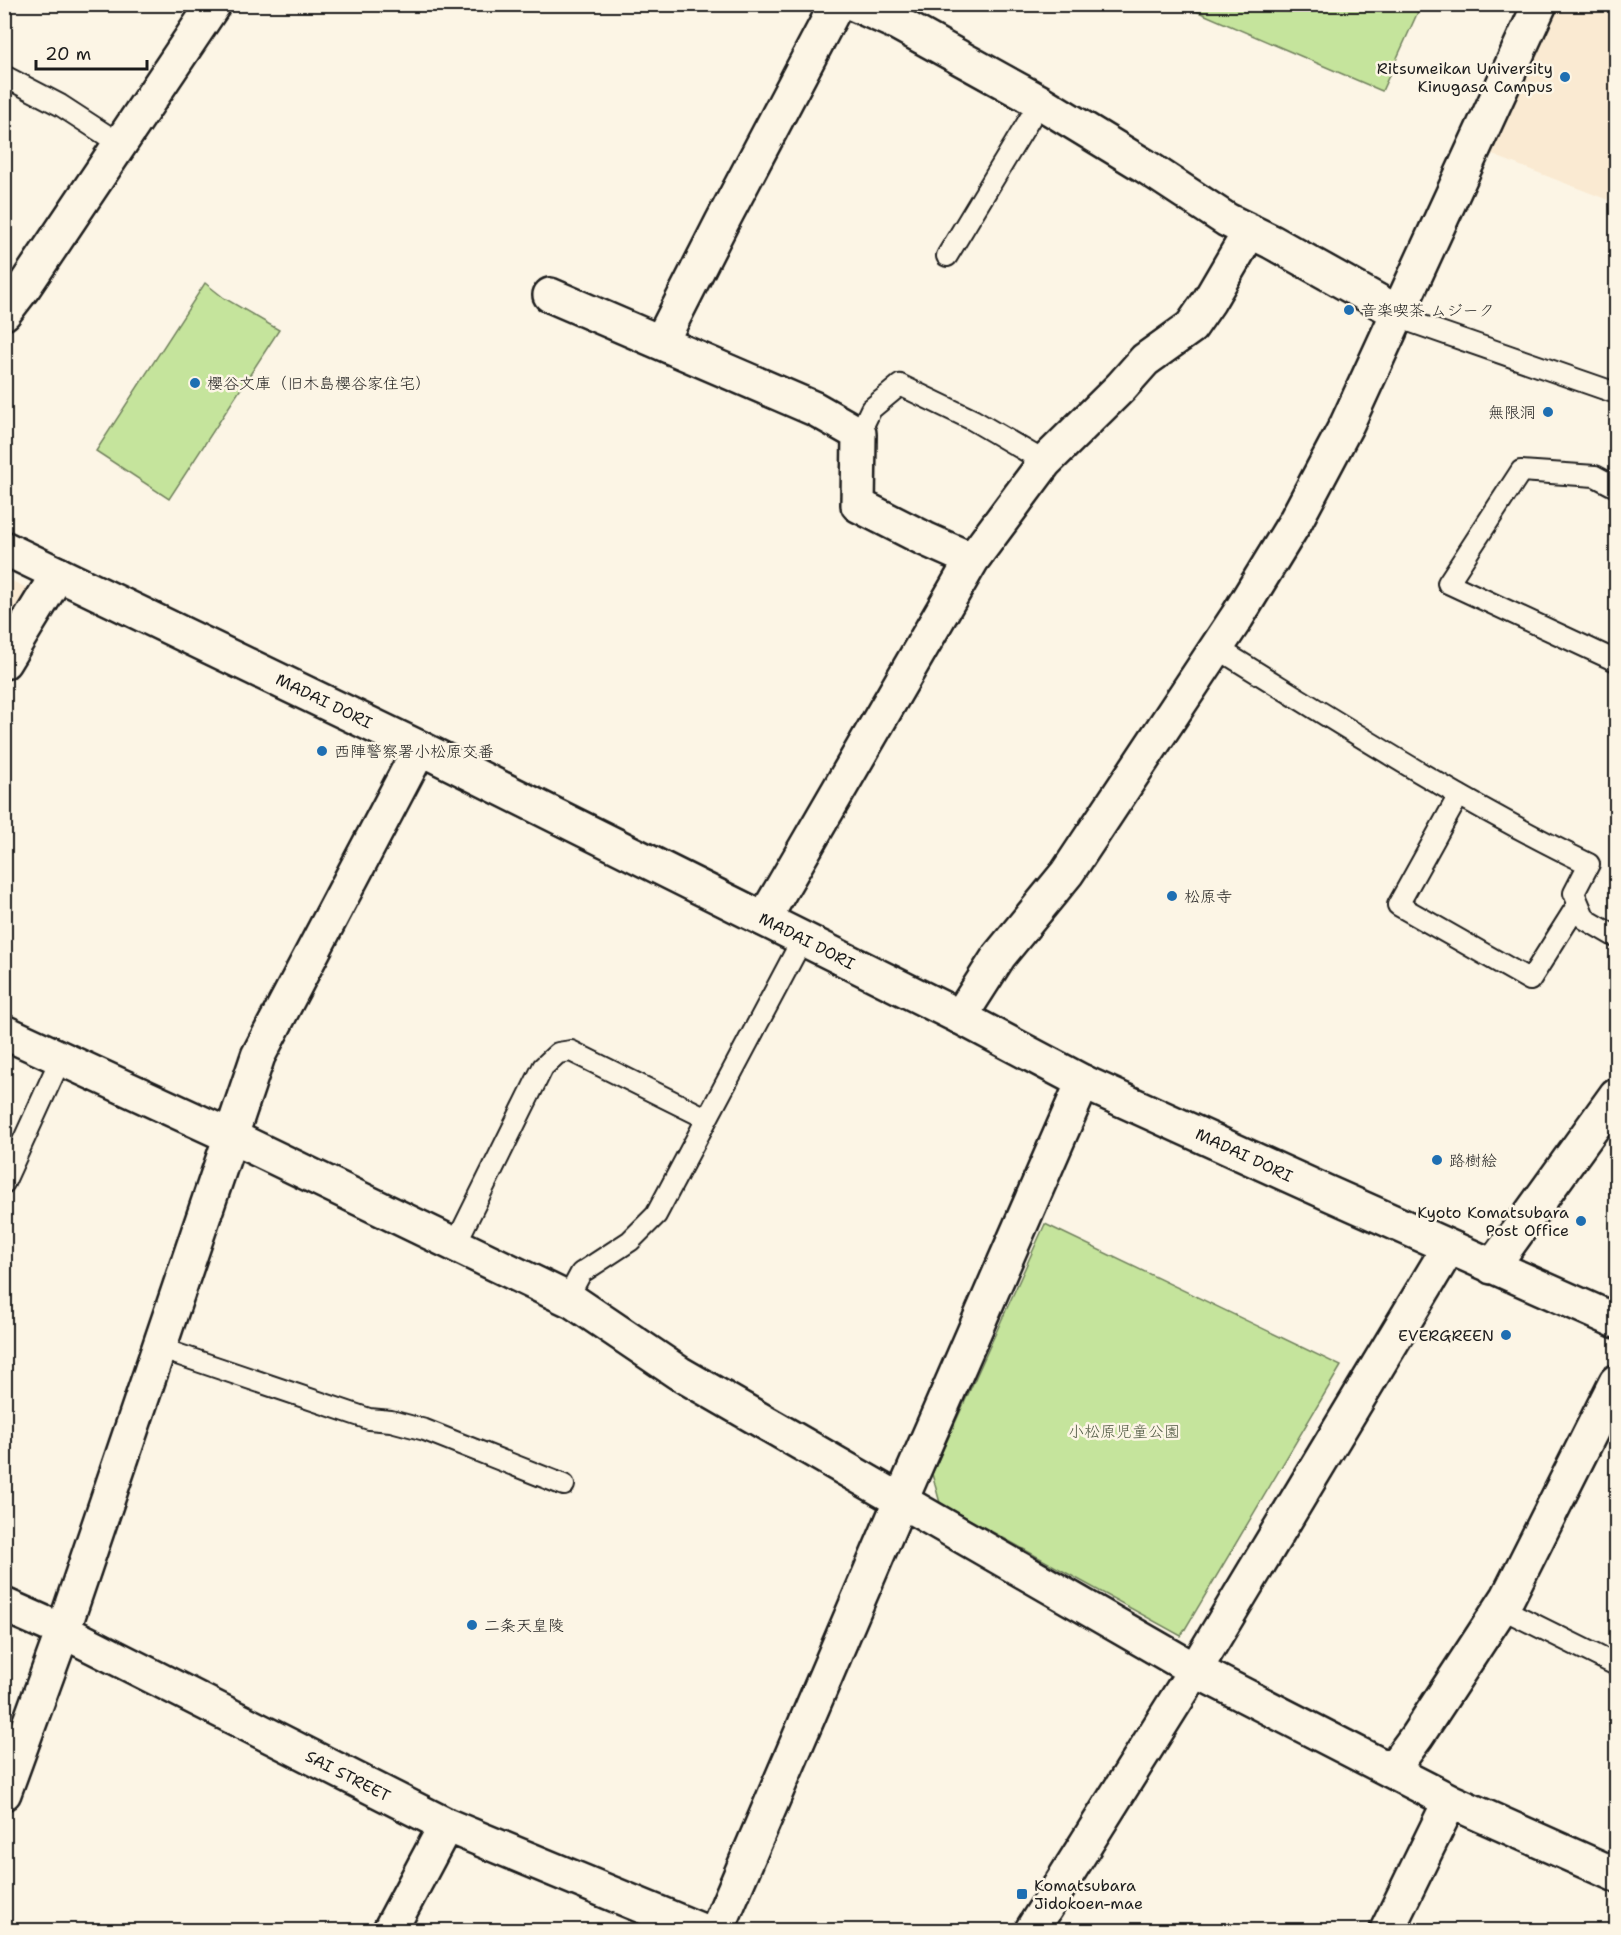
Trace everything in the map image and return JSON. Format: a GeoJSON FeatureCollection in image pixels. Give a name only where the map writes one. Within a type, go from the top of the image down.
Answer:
{"type":"FeatureCollection","features":[{"type":"Feature","properties":{"kind":"street"},"geometry":{"type":"LineString","coordinates":[[4,313],[24,287],[214,4]]}},
{"type":"Feature","properties":{"kind":"street"},"geometry":{"type":"LineString","coordinates":[[661,342],[837,4]]}},
{"type":"Feature","properties":{"kind":"street"},"geometry":{"type":"LineString","coordinates":[[854,4],[899,24],[1040,102],[1145,166],[1227,220],[1398,315]]}},
{"type":"Feature","properties":{"kind":"street"},"geometry":{"type":"LineString","coordinates":[[960,1017],[999,956],[1067,873],[1216,648],[1294,522],[1347,424],[1540,4]]}},
{"type":"Feature","properties":{"kind":"street"},"geometry":{"type":"LineString","coordinates":[[764,919],[972,560],[1045,462],[1145,360],[1191,327],[1250,231]]}},
{"type":"Feature","properties":{"kind":"street"},"geometry":{"type":"LineString","coordinates":[[550,295],[814,409],[859,434],[858,505],[972,560]]}},
{"type":"Feature","properties":{"kind":"street","name":"MADAI DORI"},"geometry":{"type":"LineString","coordinates":[[4,548],[420,748],[960,1017],[1083,1082],[1617,1321]]}},
{"type":"Feature","properties":{"kind":"street"},"geometry":{"type":"LineString","coordinates":[[4,662],[58,574]]}},
{"type":"Feature","properties":{"kind":"street"},"geometry":{"type":"LineString","coordinates":[[4,1793],[63,1631],[258,1056],[420,748]]}},
{"type":"Feature","properties":{"kind":"street"},"geometry":{"type":"LineString","coordinates":[[4,1032],[232,1137],[567,1299],[679,1373],[1195,1670],[1450,1802],[1617,1875]]}},
{"type":"Feature","properties":{"kind":"street"},"geometry":{"type":"LineString","coordinates":[[717,1930],[1083,1082]]}},
{"type":"Feature","properties":{"kind":"street"},"geometry":{"type":"LineString","coordinates":[[1492,1267],[1611,1111]]}},
{"type":"Feature","properties":{"kind":"street"},"geometry":{"type":"LineString","coordinates":[[1032,1930],[1195,1670],[1449,1247]]}},
{"type":"Feature","properties":{"kind":"street"},"geometry":{"type":"LineString","coordinates":[[1392,1770],[1501,1608],[1617,1382]]}},
{"type":"Feature","properties":{"kind":"street","name":"SAI STREET"},"geometry":{"type":"LineString","coordinates":[[4,1605],[63,1631],[446,1825],[700,1930]]}},
{"type":"Feature","properties":{"kind":"street"},"geometry":{"type":"LineString","coordinates":[[1387,1930],[1450,1802]]}},
{"type":"Feature","properties":{"kind":"street"},"geometry":{"type":"LineString","coordinates":[[390,1930],[446,1825]]}},
{"type":"Feature","properties":{"kind":"lane"},"geometry":{"type":"LineString","coordinates":[[4,76],[60,105],[120,144]]}},
{"type":"Feature","properties":{"kind":"lane"},"geometry":{"type":"LineString","coordinates":[[947,256],[1040,102]]}},
{"type":"Feature","properties":{"kind":"lane"},"geometry":{"type":"LineString","coordinates":[[1398,315],[1617,393]]}},
{"type":"Feature","properties":{"kind":"lane"},"geometry":{"type":"LineString","coordinates":[[859,434],[871,409],[900,384],[973,420],[1045,462]]}},
{"type":"Feature","properties":{"kind":"lane"},"geometry":{"type":"LineString","coordinates":[[1617,487],[1595,476],[1521,471],[1448,583],[1617,661]]}},
{"type":"Feature","properties":{"kind":"lane"},"geometry":{"type":"LineString","coordinates":[[1216,648],[1459,795],[1544,843],[1589,864],[1574,893],[1578,904],[1585,919],[1617,937]]}},
{"type":"Feature","properties":{"kind":"lane"},"geometry":{"type":"LineString","coordinates":[[1459,795],[1398,904],[1530,980],[1578,904]]}},
{"type":"Feature","properties":{"kind":"lane"},"geometry":{"type":"LineString","coordinates":[[567,1299],[581,1273],[630,1241],[656,1215],[802,940]]}},
{"type":"Feature","properties":{"kind":"lane"},"geometry":{"type":"LineString","coordinates":[[455,1245],[543,1067],[558,1053],[571,1051],[706,1118]]}},
{"type":"Feature","properties":{"kind":"lane"},"geometry":{"type":"LineString","coordinates":[[4,1183],[61,1058]]}},
{"type":"Feature","properties":{"kind":"lane"},"geometry":{"type":"LineString","coordinates":[[159,1348],[369,1419],[392,1421],[425,1430],[564,1485]]}},
{"type":"Feature","properties":{"kind":"lane"},"geometry":{"type":"LineString","coordinates":[[1501,1608],[1617,1665]]}},
{"type":"Feature","properties":{"kind":"shaded area","name":"Ritsumeikan University Kinugasa Campus"},"geometry":{"type":"Polygon","coordinates":[[[1548,5],[1616,5],[1616,203],[1480,150],[1548,5]]]}},
{"type":"Feature","properties":{"kind":"shaded area"},"geometry":{"type":"Polygon","coordinates":[[[5,578],[34,591],[5,639],[5,578]]]}},
{"type":"Feature","properties":{"kind":"green space"},"geometry":{"type":"Polygon","coordinates":[[[1182,5],[1421,5],[1382,91],[1182,5]]]}},
{"type":"Feature","properties":{"kind":"green space"},"geometry":{"type":"Polygon","coordinates":[[[205,283],[224,298],[279,330],[169,499],[96,451],[205,283]]]}},
{"type":"Feature","properties":{"kind":"green space","name":"小松原児童公園"},"geometry":{"type":"Polygon","coordinates":[[[1045,1224],[1341,1366],[1181,1636],[940,1503],[932,1474],[1045,1224]]]}},
{"type":"Feature","properties":{"kind":"place","name":"Ritsumeikan University Kinugasa Campus"},"geometry":{"type":"Point","coordinates":[1565,77]}},
{"type":"Feature","properties":{"kind":"place","name":"音楽喫茶 ムジーク"},"geometry":{"type":"Point","coordinates":[1349,310]}},
{"type":"Feature","properties":{"kind":"place","name":"櫻谷文庫（旧木島櫻谷家住宅）"},"geometry":{"type":"Point","coordinates":[195,383]}},
{"type":"Feature","properties":{"kind":"place","name":"無限洞"},"geometry":{"type":"Point","coordinates":[1548,412]}},
{"type":"Feature","properties":{"kind":"place","name":"西陣警察署小松原交番"},"geometry":{"type":"Point","coordinates":[322,751]}},
{"type":"Feature","properties":{"kind":"place","name":"松原寺"},"geometry":{"type":"Point","coordinates":[1172,896]}},
{"type":"Feature","properties":{"kind":"place","name":"路樹絵"},"geometry":{"type":"Point","coordinates":[1437,1160]}},
{"type":"Feature","properties":{"kind":"place","name":"Kyoto Komatsubara Post Office"},"geometry":{"type":"Point","coordinates":[1581,1221]}},
{"type":"Feature","properties":{"kind":"place","name":"EVERGREEN"},"geometry":{"type":"Point","coordinates":[1506,1335]}},
{"type":"Feature","properties":{"kind":"place","name":"二条天皇陵"},"geometry":{"type":"Point","coordinates":[472,1625]}},
{"type":"Feature","properties":{"kind":"place","name":"Komatsubara Jidokoen-mae"},"geometry":{"type":"Point","coordinates":[1022,1894]}}]}
